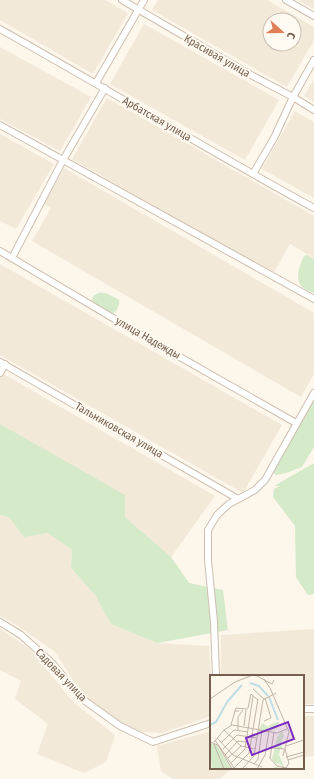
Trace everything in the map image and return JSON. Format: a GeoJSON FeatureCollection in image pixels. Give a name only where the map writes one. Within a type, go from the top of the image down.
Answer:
{"type":"FeatureCollection","features":[{"type":"Feature","properties":{"kind":"street","name":"Красивая улица"},"geometry":{"type":"LineString","coordinates":[[122,0],[161,24],[314,110]]}},
{"type":"Feature","properties":{"kind":"street"},"geometry":{"type":"LineString","coordinates":[[96,83],[144,0]]}},
{"type":"Feature","properties":{"kind":"street"},"geometry":{"type":"LineString","coordinates":[[286,0],[314,16]]}},
{"type":"Feature","properties":{"kind":"street","name":"Арбатская улица"},"geometry":{"type":"LineString","coordinates":[[0,29],[314,208]]}},
{"type":"Feature","properties":{"kind":"street"},"geometry":{"type":"LineString","coordinates":[[253,174],[274,138],[293,97],[314,60]]}},
{"type":"Feature","properties":{"kind":"street"},"geometry":{"type":"LineString","coordinates":[[12,258],[63,160],[104,88]]}},
{"type":"Feature","properties":{"kind":"street"},"geometry":{"type":"LineString","coordinates":[[0,125],[314,299]]}},
{"type":"Feature","properties":{"kind":"street","name":"улица Надежды"},"geometry":{"type":"LineString","coordinates":[[0,251],[150,340],[296,423]]}},
{"type":"Feature","properties":{"kind":"street"},"geometry":{"type":"LineString","coordinates":[[0,373],[2,363]]}},
{"type":"Feature","properties":{"kind":"street","name":"Тальниковская улица"},"geometry":{"type":"LineString","coordinates":[[2,363],[238,499]]}},
{"type":"Feature","properties":{"kind":"street"},"geometry":{"type":"LineString","coordinates":[[216,675],[214,622],[208,560],[208,530],[217,515],[230,504],[255,490],[265,480],[314,393]]}},
{"type":"Feature","properties":{"kind":"street","name":"Садовая улица"},"geometry":{"type":"LineString","coordinates":[[0,622],[21,635],[52,663],[81,698],[120,726],[148,740],[153,742],[210,723]]}},
{"type":"Feature","properties":{"kind":"street"},"geometry":{"type":"LineString","coordinates":[[304,709],[314,708]]}},
{"type":"Feature","properties":{"kind":"shaded area"},"geometry":{"type":"Polygon","coordinates":[[[0,0],[105,0],[128,13],[93,74],[0,20],[0,0]]]}},
{"type":"Feature","properties":{"kind":"shaded area"},"geometry":{"type":"Polygon","coordinates":[[[158,0],[267,0],[288,12],[262,12],[262,52],[302,52],[302,20],[314,27],[314,40],[287,87],[152,10],[158,0]]]}},
{"type":"Feature","properties":{"kind":"shaded area"},"geometry":{"type":"Polygon","coordinates":[[[297,0],[314,0],[314,9],[297,0]]]}},
{"type":"Feature","properties":{"kind":"shaded area"},"geometry":{"type":"Polygon","coordinates":[[[144,24],[279,100],[245,160],[110,84],[144,24]]]}},
{"type":"Feature","properties":{"kind":"shaded area"},"geometry":{"type":"Polygon","coordinates":[[[0,47],[91,97],[60,151],[0,119],[0,47]]]}},
{"type":"Feature","properties":{"kind":"shaded area"},"geometry":{"type":"Polygon","coordinates":[[[314,79],[314,102],[304,96],[314,79]]]}},
{"type":"Feature","properties":{"kind":"shaded area"},"geometry":{"type":"Polygon","coordinates":[[[107,98],[314,216],[314,258],[290,244],[273,274],[72,159],[107,98]]]}},
{"type":"Feature","properties":{"kind":"shaded area"},"geometry":{"type":"Polygon","coordinates":[[[295,111],[314,122],[314,198],[262,169],[295,111]]]}},
{"type":"Feature","properties":{"kind":"shaded area"},"geometry":{"type":"Polygon","coordinates":[[[0,134],[54,164],[16,229],[0,221],[0,134]]]}},
{"type":"Feature","properties":{"kind":"shaded area"},"geometry":{"type":"Polygon","coordinates":[[[64,168],[314,313],[314,374],[301,397],[32,241],[51,208],[44,204],[64,168]]]}},
{"type":"Feature","properties":{"kind":"shaded area"},"geometry":{"type":"Polygon","coordinates":[[[0,264],[282,425],[243,493],[0,355],[0,264]]]}},
{"type":"Feature","properties":{"kind":"shaded area"},"geometry":{"type":"Polygon","coordinates":[[[0,372],[215,496],[171,557],[43,449],[0,424],[0,372]]]}},
{"type":"Feature","properties":{"kind":"shaded area"},"geometry":{"type":"Polygon","coordinates":[[[0,515],[9,517],[24,537],[48,533],[72,550],[71,568],[95,595],[111,624],[157,643],[209,646],[211,675],[210,716],[162,733],[141,732],[114,719],[82,694],[55,652],[15,624],[0,616],[0,515]]]}},
{"type":"Feature","properties":{"kind":"shaded area"},"geometry":{"type":"Polygon","coordinates":[[[0,629],[30,649],[73,702],[115,735],[106,762],[84,773],[37,754],[48,724],[15,699],[21,681],[0,670],[0,629]]]}},
{"type":"Feature","properties":{"kind":"shaded area"},"geometry":{"type":"Polygon","coordinates":[[[314,629],[314,704],[304,704],[304,675],[221,675],[221,635],[314,629]]]}},
{"type":"Feature","properties":{"kind":"shaded area"},"geometry":{"type":"Polygon","coordinates":[[[304,716],[314,716],[314,756],[304,757],[304,716]]]}},
{"type":"Feature","properties":{"kind":"shaded area"},"geometry":{"type":"Polygon","coordinates":[[[210,731],[210,769],[231,769],[220,779],[173,779],[161,771],[157,746],[210,731]]]}},
{"type":"Feature","properties":{"kind":"green space"},"geometry":{"type":"Polygon","coordinates":[[[307,255],[314,259],[314,293],[302,287],[298,278],[298,273],[304,256],[307,255]]]}},
{"type":"Feature","properties":{"kind":"green space"},"geometry":{"type":"Polygon","coordinates":[[[98,293],[106,294],[119,300],[119,306],[114,313],[112,314],[92,301],[93,296],[98,293]]]}},
{"type":"Feature","properties":{"kind":"green space"},"geometry":{"type":"Polygon","coordinates":[[[314,399],[314,447],[302,467],[276,475],[273,473],[273,469],[314,399]]]}},
{"type":"Feature","properties":{"kind":"green space"},"geometry":{"type":"Polygon","coordinates":[[[0,424],[125,495],[125,517],[171,557],[189,583],[223,590],[228,630],[157,643],[111,624],[95,595],[71,568],[72,550],[48,533],[24,537],[9,517],[0,515],[0,424]]]}},
{"type":"Feature","properties":{"kind":"green space"},"geometry":{"type":"Polygon","coordinates":[[[314,463],[314,594],[308,595],[296,577],[295,526],[273,497],[274,489],[280,486],[274,486],[314,463]]]}}]}
